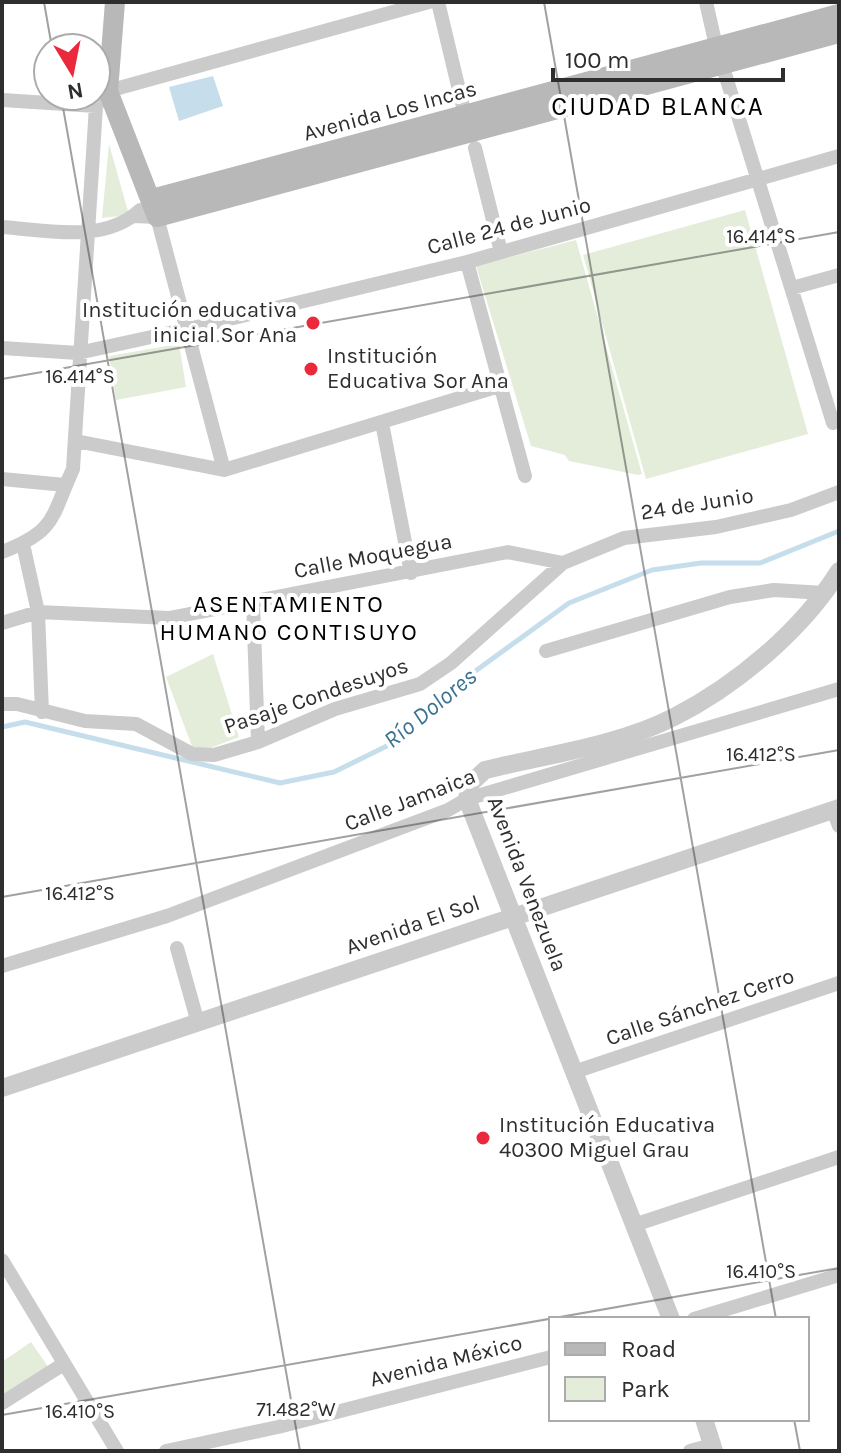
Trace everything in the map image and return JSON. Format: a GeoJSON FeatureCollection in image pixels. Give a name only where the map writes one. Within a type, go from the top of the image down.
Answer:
{"type":"FeatureCollection","features":[{"type":"Feature","properties":{"kind":"main road"},"geometry":{"type":"LineString","coordinates":[[111,32],[115,2]]}},
{"type":"Feature","properties":{"kind":"main road","name":"Avenida Los Incas"},"geometry":{"type":"LineString","coordinates":[[155,208],[719,55],[839,14]]}},
{"type":"Feature","properties":{"kind":"main road","name":"Avenida Los Incas"},"geometry":{"type":"LineString","coordinates":[[155,208],[465,115],[719,55],[839,33]]}},
{"type":"Feature","properties":{"kind":"main road"},"geometry":{"type":"LineString","coordinates":[[108,112],[155,208]]}},
{"type":"Feature","properties":{"kind":"street"},"geometry":{"type":"LineString","coordinates":[[112,96],[429,2]]}},
{"type":"Feature","properties":{"kind":"street"},"geometry":{"type":"LineString","coordinates":[[438,2],[465,115]]}},
{"type":"Feature","properties":{"kind":"street"},"geometry":{"type":"LineString","coordinates":[[706,2],[756,179],[833,423]]}},
{"type":"Feature","properties":{"kind":"street"},"geometry":{"type":"LineString","coordinates":[[2,100],[32,100]]}},
{"type":"Feature","properties":{"kind":"street"},"geometry":{"type":"LineString","coordinates":[[2,552],[23,544],[48,527],[60,508],[65,485],[73,469],[78,353],[101,112]]}},
{"type":"Feature","properties":{"kind":"street"},"geometry":{"type":"LineString","coordinates":[[475,148],[501,252]]}},
{"type":"Feature","properties":{"kind":"street","name":"Calle 24 de Junio"},"geometry":{"type":"LineString","coordinates":[[2,348],[78,353],[188,329],[467,262],[839,156]]}},
{"type":"Feature","properties":{"kind":"street"},"geometry":{"type":"LineString","coordinates":[[2,227],[89,233],[155,208],[224,470]]}},
{"type":"Feature","properties":{"kind":"street"},"geometry":{"type":"LineString","coordinates":[[467,262],[525,476]]}},
{"type":"Feature","properties":{"kind":"street"},"geometry":{"type":"LineString","coordinates":[[792,288],[839,275]]}},
{"type":"Feature","properties":{"kind":"street"},"geometry":{"type":"LineString","coordinates":[[76,441],[224,470],[499,386]]}},
{"type":"Feature","properties":{"kind":"street"},"geometry":{"type":"LineString","coordinates":[[824,394],[839,389]]}},
{"type":"Feature","properties":{"kind":"street"},"geometry":{"type":"LineString","coordinates":[[382,423],[411,573]]}},
{"type":"Feature","properties":{"kind":"street"},"geometry":{"type":"LineString","coordinates":[[2,479],[65,485]]}},
{"type":"Feature","properties":{"kind":"street","name":"24 de Junio"},"geometry":{"type":"LineString","coordinates":[[563,563],[624,538],[716,527],[791,510],[839,492]]}},
{"type":"Feature","properties":{"kind":"street"},"geometry":{"type":"LineString","coordinates":[[23,544],[38,612],[42,712]]}},
{"type":"Feature","properties":{"kind":"street","name":"Calle Moquegua"},"geometry":{"type":"LineString","coordinates":[[2,623],[38,612],[169,618],[508,552],[563,563]]}},
{"type":"Feature","properties":{"kind":"street","name":"Pasaje Condesuyos"},"geometry":{"type":"LineString","coordinates":[[2,704],[17,704],[85,721],[136,724],[201,756],[258,742],[335,709],[420,684],[451,663],[563,563]]}},
{"type":"Feature","properties":{"kind":"street","name":"Avenida Venezuela"},"geometry":{"type":"LineString","coordinates":[[670,1317],[467,799],[470,784],[485,770],[619,737],[673,718],[756,661],[825,593],[839,571]]}},
{"type":"Feature","properties":{"kind":"street"},"geometry":{"type":"LineString","coordinates":[[546,651],[730,597],[774,590],[825,593]]}},
{"type":"Feature","properties":{"kind":"street"},"geometry":{"type":"LineString","coordinates":[[253,602],[258,742]]}},
{"type":"Feature","properties":{"kind":"street","name":"Calle Jamaica"},"geometry":{"type":"LineString","coordinates":[[2,966],[167,916],[434,816],[467,799],[839,689]]}},
{"type":"Feature","properties":{"kind":"street","name":"Avenida El Sol"},"geometry":{"type":"LineString","coordinates":[[2,1088],[513,917],[837,815]]}},
{"type":"Feature","properties":{"kind":"street"},"geometry":{"type":"LineString","coordinates":[[177,948],[198,1023]]}},
{"type":"Feature","properties":{"kind":"street","name":"Calle Sánchez Cerro"},"geometry":{"type":"LineString","coordinates":[[574,1072],[839,983]]}},
{"type":"Feature","properties":{"kind":"street"},"geometry":{"type":"LineString","coordinates":[[634,1225],[839,1157]]}},
{"type":"Feature","properties":{"kind":"street"},"geometry":{"type":"LineString","coordinates":[[2,1260],[62,1365],[117,1451]]}},
{"type":"Feature","properties":{"kind":"street"},"geometry":{"type":"LineString","coordinates":[[701,1317],[839,1275]]}},
{"type":"Feature","properties":{"kind":"street","name":"Avenida México"},"geometry":{"type":"LineString","coordinates":[[166,1451],[278,1427],[549,1358]]}},
{"type":"Feature","properties":{"kind":"street"},"geometry":{"type":"LineString","coordinates":[[2,1403],[62,1365]]}},
{"type":"Feature","properties":{"kind":"street"},"geometry":{"type":"LineString","coordinates":[[690,1451],[713,1448],[705,1421]]}},
{"type":"Feature","properties":{"kind":"green space"},"geometry":{"type":"Polygon","coordinates":[[[109,144],[129,215],[102,218],[109,144]]]}},
{"type":"Feature","properties":{"kind":"green space"},"geometry":{"type":"Polygon","coordinates":[[[745,210],[808,434],[646,479],[583,255],[745,210]]]}},
{"type":"Feature","properties":{"kind":"green space"},"geometry":{"type":"Polygon","coordinates":[[[576,240],[642,474],[569,461],[565,455],[531,446],[476,266],[576,240]]]}},
{"type":"Feature","properties":{"kind":"green space"},"geometry":{"type":"Polygon","coordinates":[[[179,344],[186,387],[116,400],[109,356],[179,344]]]}},
{"type":"Feature","properties":{"kind":"green space"},"geometry":{"type":"Polygon","coordinates":[[[213,654],[239,737],[200,752],[193,749],[166,677],[213,654]]]}},
{"type":"Feature","properties":{"kind":"green space"},"geometry":{"type":"Polygon","coordinates":[[[31,1342],[51,1371],[2,1404],[2,1362],[31,1342]]]}},
{"type":"Feature","properties":{"kind":"water"},"geometry":{"type":"Polygon","coordinates":[[[213,76],[223,106],[179,121],[169,87],[213,76]]]}},
{"type":"Feature","properties":{"kind":"waterway","name":"Río Dolores"},"geometry":{"type":"LineString","coordinates":[[2,727],[25,722],[280,783],[334,772],[397,741],[448,691],[569,603],[652,570],[701,563],[760,563],[839,531]]}},
{"type":"Feature","properties":{"kind":"place","name":"Institución educativa inicial Sor Ana"},"geometry":{"type":"Point","coordinates":[313,323]}},
{"type":"Feature","properties":{"kind":"place","name":"Institución Educativa Sor Ana"},"geometry":{"type":"Point","coordinates":[311,369]}},
{"type":"Feature","properties":{"kind":"place","name":"Institución Educativa 40300 Miguel Grau"},"geometry":{"type":"Point","coordinates":[483,1138]}},
{"type":"Feature","properties":{"kind":"district","name":"CIUDAD BLANCA"},"geometry":{"type":"Point","coordinates":[658,106]}},
{"type":"Feature","properties":{"kind":"district","name":"ASENTAMIENTO HUMANO CONTISUYO"},"geometry":{"type":"Point","coordinates":[289,618]}}]}
